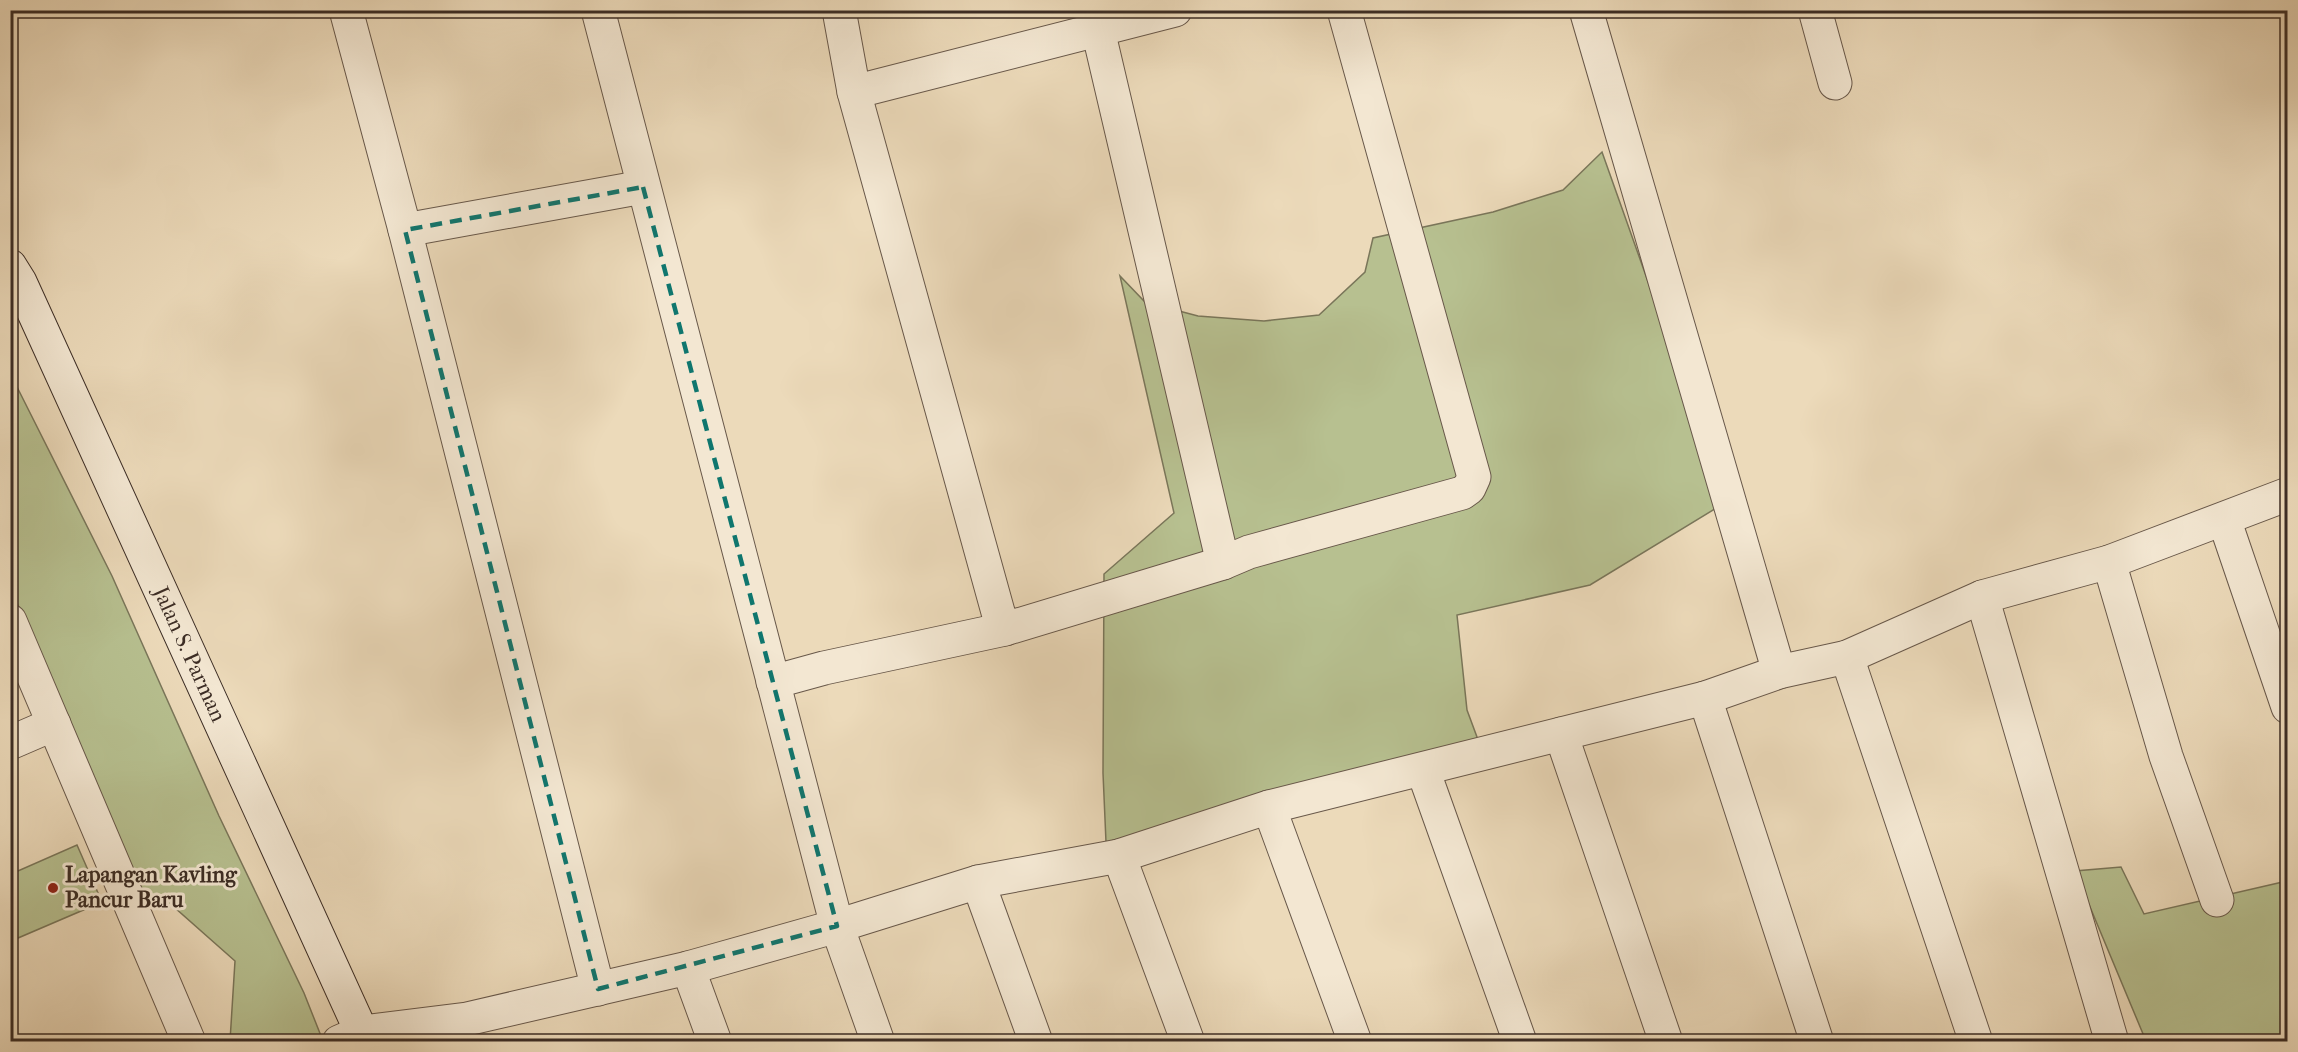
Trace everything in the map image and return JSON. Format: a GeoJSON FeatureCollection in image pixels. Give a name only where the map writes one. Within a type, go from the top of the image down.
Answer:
{"type":"FeatureCollection","features":[{"type":"Feature","properties":{"kind":"street"},"geometry":{"type":"LineString","coordinates":[[346,10],[405,230],[598,989]]}},
{"type":"Feature","properties":{"kind":"street"},"geometry":{"type":"LineString","coordinates":[[598,10],[837,926],[878,1041]]}},
{"type":"Feature","properties":{"kind":"street"},"geometry":{"type":"LineString","coordinates":[[839,10],[854,92],[998,612],[1005,629]]}},
{"type":"Feature","properties":{"kind":"street"},"geometry":{"type":"LineString","coordinates":[[854,92],[1175,10]]}},
{"type":"Feature","properties":{"kind":"street"},"geometry":{"type":"LineString","coordinates":[[773,682],[824,668],[1005,629],[1223,563],[1249,552],[1462,493],[1468,488],[1474,477],[1344,10]]}},
{"type":"Feature","properties":{"kind":"street"},"geometry":{"type":"LineString","coordinates":[[1586,10],[1779,672]]}},
{"type":"Feature","properties":{"kind":"street"},"geometry":{"type":"LineString","coordinates":[[1815,10],[1835,83]]}},
{"type":"Feature","properties":{"kind":"street"},"geometry":{"type":"LineString","coordinates":[[1098,30],[1223,563]]}},
{"type":"Feature","properties":{"kind":"street"},"geometry":{"type":"LineString","coordinates":[[405,230],[643,187]]}},
{"type":"Feature","properties":{"kind":"street","name":"Jalan S. Parman"},"geometry":{"type":"LineString","coordinates":[[14,279],[356,1038]]}},
{"type":"Feature","properties":{"kind":"street"},"geometry":{"type":"LineString","coordinates":[[356,1038],[473,1030],[598,989],[687,968],[837,926],[978,882],[1119,856],[1269,807],[1704,698],[1779,672],[1847,657],[1982,597],[2109,562],[2288,494]]}},
{"type":"Feature","properties":{"kind":"street"},"geometry":{"type":"LineString","coordinates":[[2224,519],[2288,707]]}},
{"type":"Feature","properties":{"kind":"street"},"geometry":{"type":"LineString","coordinates":[[2109,562],[2166,756],[2217,900]]}},
{"type":"Feature","properties":{"kind":"street"},"geometry":{"type":"LineString","coordinates":[[1982,597],[2112,1041]]}},
{"type":"Feature","properties":{"kind":"street"},"geometry":{"type":"LineString","coordinates":[[10,621],[189,1041]]}},
{"type":"Feature","properties":{"kind":"street"},"geometry":{"type":"LineString","coordinates":[[1847,657],[1976,1041]]}},
{"type":"Feature","properties":{"kind":"street"},"geometry":{"type":"LineString","coordinates":[[1704,698],[1817,1041]]}},
{"type":"Feature","properties":{"kind":"street"},"geometry":{"type":"LineString","coordinates":[[10,743],[54,724]]}},
{"type":"Feature","properties":{"kind":"street"},"geometry":{"type":"LineString","coordinates":[[1561,734],[1666,1041]]}},
{"type":"Feature","properties":{"kind":"street"},"geometry":{"type":"LineString","coordinates":[[1423,770],[1520,1041]]}},
{"type":"Feature","properties":{"kind":"street"},"geometry":{"type":"LineString","coordinates":[[1269,807],[1355,1041]]}},
{"type":"Feature","properties":{"kind":"street"},"geometry":{"type":"LineString","coordinates":[[1119,856],[1188,1041]]}},
{"type":"Feature","properties":{"kind":"street"},"geometry":{"type":"LineString","coordinates":[[978,882],[1036,1041]]}},
{"type":"Feature","properties":{"kind":"street"},"geometry":{"type":"LineString","coordinates":[[687,968],[715,1041]]}},
{"type":"Feature","properties":{"kind":"highlighted area"},"geometry":{"type":"Polygon","coordinates":[[[643,187],[837,926],[598,989],[405,230],[643,187]]]}},
{"type":"Feature","properties":{"kind":"green space"},"geometry":{"type":"Polygon","coordinates":[[[1602,152],[1679,369],[1718,507],[1590,585],[1457,615],[1467,710],[1487,764],[1107,865],[1103,773],[1104,574],[1174,513],[1120,276],[1145,302],[1198,316],[1264,321],[1319,315],[1365,272],[1373,238],[1493,212],[1563,190],[1602,152]]]}},
{"type":"Feature","properties":{"kind":"green space"},"geometry":{"type":"Polygon","coordinates":[[[10,373],[112,576],[219,816],[304,993],[323,1041],[230,1041],[235,961],[175,908],[128,898],[72,765],[11,585],[10,373]]]}},
{"type":"Feature","properties":{"kind":"green space","name":"Lapangan Kavling Pancur Baru"},"geometry":{"type":"Polygon","coordinates":[[[77,845],[102,902],[11,941],[11,874],[77,845]]]}},
{"type":"Feature","properties":{"kind":"green space"},"geometry":{"type":"Polygon","coordinates":[[[2121,867],[2144,914],[2287,881],[2287,1041],[2146,1041],[2075,871],[2121,867]]]}},
{"type":"Feature","properties":{"kind":"place","name":"Lapangan Kavling Pancur Baru"},"geometry":{"type":"Point","coordinates":[53,888]}}]}
